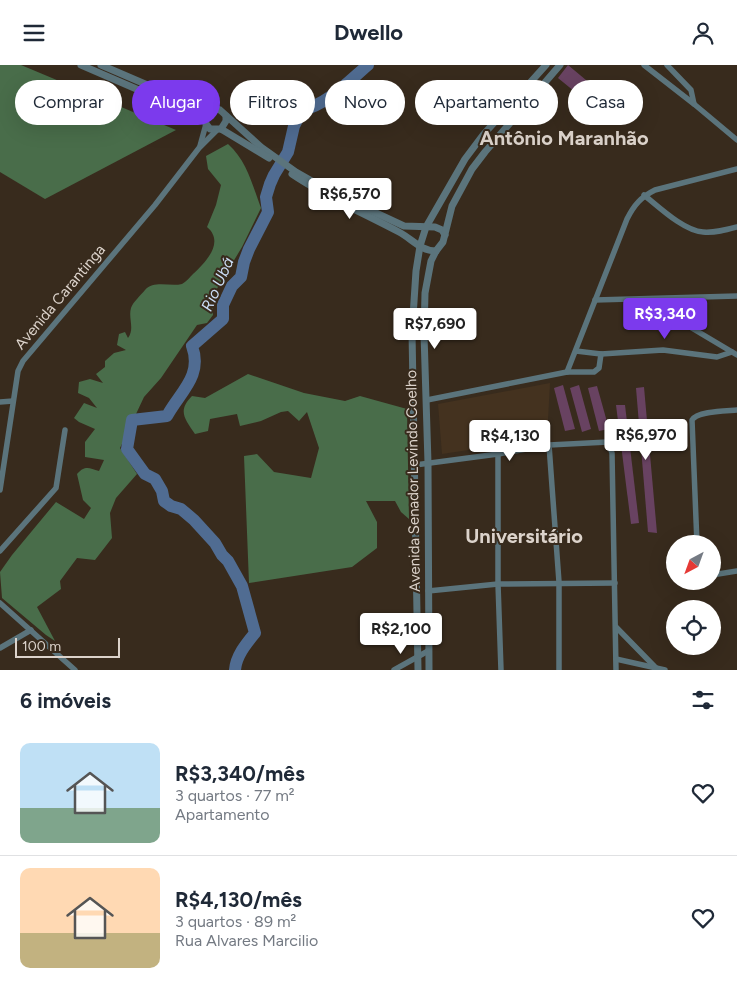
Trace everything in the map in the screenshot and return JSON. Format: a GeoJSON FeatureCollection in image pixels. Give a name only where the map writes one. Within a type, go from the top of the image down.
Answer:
{"type":"FeatureCollection","features":[{"type":"Feature","properties":{"kind":"street"},"geometry":{"type":"LineString","coordinates":[[81,65],[132,87]]}},
{"type":"Feature","properties":{"kind":"street"},"geometry":{"type":"LineString","coordinates":[[101,65],[136,80]]}},
{"type":"Feature","properties":{"kind":"street"},"geometry":{"type":"LineString","coordinates":[[418,670],[412,332],[420,247],[426,227],[465,159],[546,65]]}},
{"type":"Feature","properties":{"kind":"street","name":"Avenida Senador Levindo Coelho"},"geometry":{"type":"LineString","coordinates":[[429,670],[428,463],[424,334],[425,293],[431,261],[436,251],[442,245],[452,206],[472,169],[560,65]]}},
{"type":"Feature","properties":{"kind":"street"},"geometry":{"type":"LineString","coordinates":[[644,65],[737,140]]}},
{"type":"Feature","properties":{"kind":"street"},"geometry":{"type":"LineString","coordinates":[[667,65],[691,90],[694,104]]}},
{"type":"Feature","properties":{"kind":"street"},"geometry":{"type":"LineString","coordinates":[[220,111],[224,112],[226,116],[269,155],[328,197],[400,232],[426,251],[436,251]]}},
{"type":"Feature","properties":{"kind":"street"},"geometry":{"type":"LineString","coordinates":[[219,130],[226,121],[226,116]]}},
{"type":"Feature","properties":{"kind":"street","name":"Avenida Carantinga"},"geometry":{"type":"LineString","coordinates":[[199,148],[205,125]]}},
{"type":"Feature","properties":{"kind":"street"},"geometry":{"type":"LineString","coordinates":[[207,125],[210,129],[219,130],[269,155]]}},
{"type":"Feature","properties":{"kind":"street","name":"Avenida Carantinga"},"geometry":{"type":"LineString","coordinates":[[0,490],[18,371],[23,361],[155,205],[199,148],[219,130]]}},
{"type":"Feature","properties":{"kind":"street"},"geometry":{"type":"LineString","coordinates":[[567,372],[632,209],[644,195],[655,190],[737,169]]}},
{"type":"Feature","properties":{"kind":"street"},"geometry":{"type":"LineString","coordinates":[[295,174],[404,226],[438,228],[445,235]]}},
{"type":"Feature","properties":{"kind":"street"},"geometry":{"type":"LineString","coordinates":[[644,195],[684,226],[694,230],[718,232],[737,227]]}},
{"type":"Feature","properties":{"kind":"street"},"geometry":{"type":"LineString","coordinates":[[595,300],[737,296]]}},
{"type":"Feature","properties":{"kind":"street"},"geometry":{"type":"LineString","coordinates":[[643,299],[735,354]]}},
{"type":"Feature","properties":{"kind":"street"},"geometry":{"type":"LineString","coordinates":[[576,351],[601,354],[663,350],[716,357],[735,354]]}},
{"type":"Feature","properties":{"kind":"street"},"geometry":{"type":"LineString","coordinates":[[426,400],[567,372],[596,371],[599,368],[601,354]]}},
{"type":"Feature","properties":{"kind":"street"},"geometry":{"type":"LineString","coordinates":[[0,402],[13,401]]}},
{"type":"Feature","properties":{"kind":"street"},"geometry":{"type":"LineString","coordinates":[[697,535],[692,421],[696,415],[737,410]]}},
{"type":"Feature","properties":{"kind":"street"},"geometry":{"type":"LineString","coordinates":[[0,551],[56,488],[66,430]]}},
{"type":"Feature","properties":{"kind":"street"},"geometry":{"type":"LineString","coordinates":[[415,465],[549,445],[608,442],[611,449],[616,670]]}},
{"type":"Feature","properties":{"kind":"street"},"geometry":{"type":"LineString","coordinates":[[549,445],[559,583],[559,670]]}},
{"type":"Feature","properties":{"kind":"street"},"geometry":{"type":"LineString","coordinates":[[498,454],[498,584],[501,670]]}},
{"type":"Feature","properties":{"kind":"street"},"geometry":{"type":"LineString","coordinates":[[721,574],[737,571]]}},
{"type":"Feature","properties":{"kind":"street"},"geometry":{"type":"LineString","coordinates":[[428,591],[498,584],[615,583]]}},
{"type":"Feature","properties":{"kind":"street"},"geometry":{"type":"LineString","coordinates":[[0,603],[75,670]]}},
{"type":"Feature","properties":{"kind":"street"},"geometry":{"type":"LineString","coordinates":[[616,627],[656,667]]}},
{"type":"Feature","properties":{"kind":"street"},"geometry":{"type":"LineString","coordinates":[[0,648],[31,630]]}},
{"type":"Feature","properties":{"kind":"street"},"geometry":{"type":"LineString","coordinates":[[394,670],[428,651]]}},
{"type":"Feature","properties":{"kind":"street"},"geometry":{"type":"LineString","coordinates":[[616,659],[665,670]]}},
{"type":"Feature","properties":{"kind":"shaded area"},"geometry":{"type":"Polygon","coordinates":[[[550,383],[547,438],[442,454],[438,404],[550,383]]]}},
{"type":"Feature","properties":{"kind":"green space"},"geometry":{"type":"Polygon","coordinates":[[[0,65],[21,65],[57,80],[15,80],[15,125],[122,125],[122,107],[132,112],[132,125],[164,125],[176,130],[45,199],[0,172],[0,65]]]}},
{"type":"Feature","properties":{"kind":"green space"},"geometry":{"type":"Polygon","coordinates":[[[228,144],[244,165],[261,208],[242,247],[212,297],[213,315],[207,323],[197,325],[161,378],[144,397],[120,448],[137,474],[116,498],[110,513],[112,538],[95,560],[77,558],[60,581],[61,589],[37,607],[55,641],[2,598],[0,572],[56,502],[84,519],[91,508],[83,500],[77,474],[85,468],[99,471],[104,460],[85,457],[85,442],[95,429],[74,418],[84,403],[97,408],[89,398],[78,393],[79,382],[90,379],[103,383],[96,374],[105,367],[105,361],[114,353],[126,350],[117,345],[119,334],[125,332],[128,338],[130,335],[131,308],[145,290],[157,284],[182,284],[212,252],[214,239],[207,227],[216,205],[221,185],[208,169],[206,156],[228,144]]]}},
{"type":"Feature","properties":{"kind":"green space"},"geometry":{"type":"Polygon","coordinates":[[[248,374],[304,393],[345,401],[360,396],[407,409],[409,519],[401,512],[395,501],[366,501],[377,522],[377,548],[352,567],[249,583],[244,456],[257,454],[274,472],[311,478],[319,448],[307,412],[299,421],[288,411],[240,426],[237,414],[210,419],[208,431],[195,434],[184,415],[187,401],[192,396],[205,398],[248,374]]]}},
{"type":"Feature","properties":{"kind":"building"},"geometry":{"type":"Polygon","coordinates":[[[568,65],[586,80],[568,80],[568,86],[558,78],[568,65]]]}},
{"type":"Feature","properties":{"kind":"building"},"geometry":{"type":"Polygon","coordinates":[[[563,385],[575,429],[565,431],[554,388],[563,385]]]}},
{"type":"Feature","properties":{"kind":"building"},"geometry":{"type":"Polygon","coordinates":[[[579,385],[591,429],[582,432],[570,388],[579,385]]]}},
{"type":"Feature","properties":{"kind":"building"},"geometry":{"type":"Polygon","coordinates":[[[597,386],[609,429],[599,431],[588,388],[597,386]]]}},
{"type":"Feature","properties":{"kind":"building"},"geometry":{"type":"Polygon","coordinates":[[[644,387],[657,533],[648,532],[636,388],[644,387]]]}},
{"type":"Feature","properties":{"kind":"building"},"geometry":{"type":"Polygon","coordinates":[[[616,405],[625,405],[639,523],[631,524],[616,405]]]}},
{"type":"Feature","properties":{"kind":"waterway","name":"Rio Ubá"},"geometry":{"type":"LineString","coordinates":[[235,670],[239,655],[255,633],[242,586],[215,543],[181,509],[171,506],[164,501],[162,491],[155,479],[145,474],[127,449],[132,420],[167,416],[188,383],[195,366],[192,346],[223,319],[223,305],[232,286],[241,277],[249,249],[268,212],[266,197],[270,184],[288,152],[294,126],[302,110],[329,98],[368,65]]}},
{"type":"Feature","properties":{"kind":"district","name":"Antônio Maranhão"},"geometry":{"type":"Point","coordinates":[564,138]}},
{"type":"Feature","properties":{"kind":"district","name":"Universitário"},"geometry":{"type":"Point","coordinates":[524,536]}}]}
